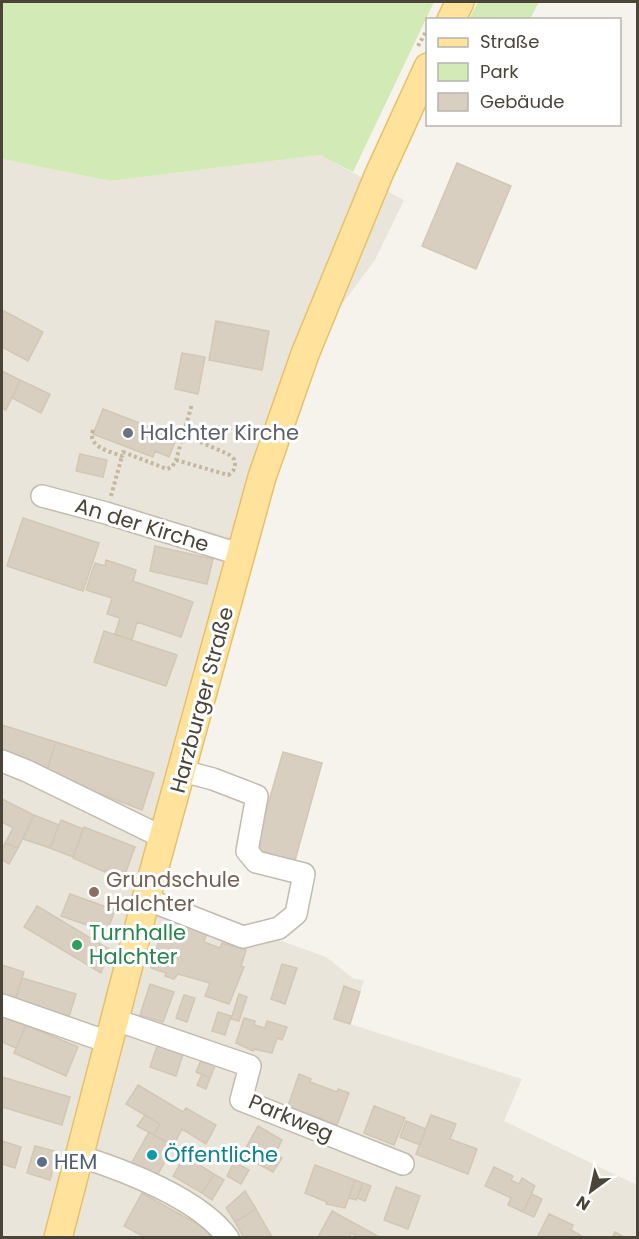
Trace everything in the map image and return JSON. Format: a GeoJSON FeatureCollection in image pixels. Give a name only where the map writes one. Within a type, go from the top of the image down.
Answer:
{"type":"FeatureCollection","features":[{"type":"Feature","properties":{"kind":"main road"},"geometry":{"type":"LineString","coordinates":[[452,18],[460,2]]}},
{"type":"Feature","properties":{"kind":"main road","name":"Harzburger Straße"},"geometry":{"type":"LineString","coordinates":[[58,1238],[146,899],[262,477],[305,354],[379,174],[426,71]]}},
{"type":"Feature","properties":{"kind":"street","name":"An der Kirche"},"geometry":{"type":"LineString","coordinates":[[42,496],[106,513],[242,555]]}},
{"type":"Feature","properties":{"kind":"street"},"geometry":{"type":"LineString","coordinates":[[2,761],[164,838]]}},
{"type":"Feature","properties":{"kind":"street"},"geometry":{"type":"LineString","coordinates":[[146,899],[243,937],[279,928],[297,914],[304,874],[256,862],[247,851],[257,796],[213,778],[183,771]]}},
{"type":"Feature","properties":{"kind":"street"},"geometry":{"type":"LineString","coordinates":[[2,1005],[112,1031]]}},
{"type":"Feature","properties":{"kind":"street","name":"Parkweg"},"geometry":{"type":"LineString","coordinates":[[112,1031],[250,1066],[240,1100],[403,1164]]}},
{"type":"Feature","properties":{"kind":"street"},"geometry":{"type":"LineString","coordinates":[[79,1156],[148,1182],[212,1220],[228,1238]]}},
{"type":"Feature","properties":{"kind":"path"},"geometry":{"type":"LineString","coordinates":[[106,513],[123,452],[167,469],[172,466],[176,460],[192,404]]}},
{"type":"Feature","properties":{"kind":"path"},"geometry":{"type":"LineString","coordinates":[[93,430],[92,441],[99,447],[122,456]]}},
{"type":"Feature","properties":{"kind":"path"},"geometry":{"type":"LineString","coordinates":[[176,460],[228,475],[233,472],[234,459],[228,453],[184,435]]}},
{"type":"Feature","properties":{"kind":"shaded area"},"geometry":{"type":"Polygon","coordinates":[[[320,155],[404,200],[375,260],[305,354],[148,893],[326,957],[354,979],[364,980],[350,1024],[522,1079],[504,1121],[637,1185],[637,1237],[2,1237],[2,159],[110,181],[320,155]]]}},
{"type":"Feature","properties":{"kind":"green space"},"geometry":{"type":"Polygon","coordinates":[[[2,2],[434,2],[353,172],[320,155],[110,181],[2,159],[2,2]]]}},
{"type":"Feature","properties":{"kind":"green space"},"geometry":{"type":"Polygon","coordinates":[[[478,2],[539,2],[531,18],[470,18],[478,2]]]}},
{"type":"Feature","properties":{"kind":"building"},"geometry":{"type":"Polygon","coordinates":[[[457,163],[511,186],[476,269],[422,246],[457,163]]]}},
{"type":"Feature","properties":{"kind":"building"},"geometry":{"type":"Polygon","coordinates":[[[4,311],[43,332],[28,361],[2,347],[4,311]]]}},
{"type":"Feature","properties":{"kind":"building"},"geometry":{"type":"Polygon","coordinates":[[[216,321],[269,331],[262,370],[209,360],[216,321]]]}},
{"type":"Feature","properties":{"kind":"building"},"geometry":{"type":"Polygon","coordinates":[[[182,353],[205,357],[198,394],[175,389],[182,353]]]}},
{"type":"Feature","properties":{"kind":"building"},"geometry":{"type":"Polygon","coordinates":[[[2,371],[20,380],[6,410],[2,408],[2,371]]]}},
{"type":"Feature","properties":{"kind":"building"},"geometry":{"type":"Polygon","coordinates":[[[20,380],[50,394],[41,413],[12,398],[20,380]]]}},
{"type":"Feature","properties":{"kind":"building","name":"Halchter Kirche"},"geometry":{"type":"Polygon","coordinates":[[[103,409],[163,432],[161,436],[175,442],[169,457],[155,451],[153,457],[93,434],[103,409]]]}},
{"type":"Feature","properties":{"kind":"building"},"geometry":{"type":"Polygon","coordinates":[[[80,454],[107,460],[103,477],[76,471],[80,454]]]}},
{"type":"Feature","properties":{"kind":"building"},"geometry":{"type":"Polygon","coordinates":[[[23,518],[99,543],[83,591],[7,566],[23,518]]]}},
{"type":"Feature","properties":{"kind":"building"},"geometry":{"type":"Polygon","coordinates":[[[155,546],[213,559],[207,584],[150,571],[155,546]]]}},
{"type":"Feature","properties":{"kind":"building"},"geometry":{"type":"Polygon","coordinates":[[[106,560],[136,570],[133,581],[193,602],[181,637],[137,622],[132,640],[115,634],[120,618],[107,614],[112,598],[86,590],[95,563],[105,566],[106,560]]]}},
{"type":"Feature","properties":{"kind":"building"},"geometry":{"type":"Polygon","coordinates":[[[104,631],[177,655],[166,686],[94,662],[104,631]]]}},
{"type":"Feature","properties":{"kind":"building"},"geometry":{"type":"Polygon","coordinates":[[[2,725],[56,742],[46,773],[2,750],[2,725]]]}},
{"type":"Feature","properties":{"kind":"building"},"geometry":{"type":"Polygon","coordinates":[[[56,742],[154,773],[142,810],[46,773],[56,742]]]}},
{"type":"Feature","properties":{"kind":"building"},"geometry":{"type":"Polygon","coordinates":[[[283,752],[322,763],[294,864],[254,853],[283,752]]]}},
{"type":"Feature","properties":{"kind":"building"},"geometry":{"type":"Polygon","coordinates":[[[2,799],[34,815],[18,848],[5,843],[13,828],[2,822],[2,799]]]}},
{"type":"Feature","properties":{"kind":"building"},"geometry":{"type":"Polygon","coordinates":[[[34,815],[59,825],[50,848],[23,839],[34,815]]]}},
{"type":"Feature","properties":{"kind":"building"},"geometry":{"type":"Polygon","coordinates":[[[61,820],[83,829],[73,857],[50,848],[61,820]]]}},
{"type":"Feature","properties":{"kind":"building"},"geometry":{"type":"Polygon","coordinates":[[[84,827],[135,847],[124,877],[106,870],[105,872],[73,858],[84,827]]]}},
{"type":"Feature","properties":{"kind":"building"},"geometry":{"type":"Polygon","coordinates":[[[5,843],[18,848],[9,864],[2,860],[5,843]]]}},
{"type":"Feature","properties":{"kind":"building"},"geometry":{"type":"Polygon","coordinates":[[[70,894],[115,910],[107,932],[61,916],[70,894]]]}},
{"type":"Feature","properties":{"kind":"building"},"geometry":{"type":"Polygon","coordinates":[[[37,906],[109,949],[101,973],[24,927],[37,906]]]}},
{"type":"Feature","properties":{"kind":"building"},"geometry":{"type":"Polygon","coordinates":[[[189,927],[207,932],[204,942],[220,948],[222,943],[246,950],[241,966],[244,967],[229,1004],[205,996],[210,983],[178,974],[174,979],[165,976],[166,973],[151,968],[164,928],[186,935],[189,927]]]}},
{"type":"Feature","properties":{"kind":"building"},"geometry":{"type":"Polygon","coordinates":[[[282,964],[297,968],[285,1004],[271,999],[282,964]]]}},
{"type":"Feature","properties":{"kind":"building"},"geometry":{"type":"Polygon","coordinates":[[[2,965],[24,972],[16,998],[2,994],[2,965]]]}},
{"type":"Feature","properties":{"kind":"building"},"geometry":{"type":"Polygon","coordinates":[[[22,978],[76,994],[68,1020],[14,1003],[22,978]]]}},
{"type":"Feature","properties":{"kind":"building"},"geometry":{"type":"Polygon","coordinates":[[[150,984],[174,992],[163,1022],[140,1015],[150,984]]]}},
{"type":"Feature","properties":{"kind":"building"},"geometry":{"type":"Polygon","coordinates":[[[344,986],[360,992],[350,1024],[334,1019],[344,986]]]}},
{"type":"Feature","properties":{"kind":"building"},"geometry":{"type":"Polygon","coordinates":[[[239,994],[247,997],[239,1021],[231,1019],[239,994]]]}},
{"type":"Feature","properties":{"kind":"building"},"geometry":{"type":"Polygon","coordinates":[[[184,995],[195,998],[187,1022],[176,1018],[184,995]]]}},
{"type":"Feature","properties":{"kind":"building"},"geometry":{"type":"Polygon","coordinates":[[[218,1012],[231,1016],[225,1035],[212,1031],[218,1012]]]}},
{"type":"Feature","properties":{"kind":"building"},"geometry":{"type":"Polygon","coordinates":[[[2,1014],[26,1025],[16,1048],[2,1042],[2,1014]]]}},
{"type":"Feature","properties":{"kind":"building"},"geometry":{"type":"Polygon","coordinates":[[[244,1018],[255,1021],[254,1025],[265,1028],[267,1021],[287,1027],[282,1040],[277,1038],[272,1053],[254,1049],[253,1051],[236,1043],[244,1018]]]}},
{"type":"Feature","properties":{"kind":"building"},"geometry":{"type":"Polygon","coordinates":[[[26,1025],[78,1047],[66,1076],[14,1053],[26,1025]]]}},
{"type":"Feature","properties":{"kind":"building"},"geometry":{"type":"Polygon","coordinates":[[[158,1043],[184,1051],[176,1076],[150,1067],[158,1043]]]}},
{"type":"Feature","properties":{"kind":"building"},"geometry":{"type":"Polygon","coordinates":[[[202,1058],[216,1064],[210,1078],[196,1072],[202,1058]]]}},
{"type":"Feature","properties":{"kind":"building"},"geometry":{"type":"Polygon","coordinates":[[[202,1074],[210,1078],[206,1089],[197,1085],[202,1074]]]}},
{"type":"Feature","properties":{"kind":"building"},"geometry":{"type":"Polygon","coordinates":[[[299,1074],[311,1079],[310,1082],[337,1092],[338,1089],[349,1093],[337,1125],[288,1106],[299,1074]]]}},
{"type":"Feature","properties":{"kind":"building"},"geometry":{"type":"Polygon","coordinates":[[[2,1077],[70,1097],[62,1125],[2,1107],[2,1077]]]}},
{"type":"Feature","properties":{"kind":"building"},"geometry":{"type":"Polygon","coordinates":[[[138,1085],[183,1112],[186,1108],[216,1125],[206,1144],[182,1129],[173,1146],[154,1135],[160,1124],[126,1104],[138,1085]]]}},
{"type":"Feature","properties":{"kind":"building"},"geometry":{"type":"Polygon","coordinates":[[[374,1106],[405,1118],[394,1145],[364,1133],[374,1106]]]}},
{"type":"Feature","properties":{"kind":"building"},"geometry":{"type":"Polygon","coordinates":[[[145,1115],[160,1124],[154,1135],[137,1126],[145,1115]]]}},
{"type":"Feature","properties":{"kind":"building"},"geometry":{"type":"Polygon","coordinates":[[[431,1115],[456,1124],[450,1139],[477,1149],[468,1174],[416,1154],[431,1115]]]}},
{"type":"Feature","properties":{"kind":"building"},"geometry":{"type":"Polygon","coordinates":[[[406,1121],[426,1129],[420,1145],[400,1137],[406,1121]]]}},
{"type":"Feature","properties":{"kind":"building"},"geometry":{"type":"Polygon","coordinates":[[[258,1126],[282,1140],[275,1154],[282,1158],[273,1172],[242,1155],[258,1126]]]}},
{"type":"Feature","properties":{"kind":"building","name":"Öffentliche"},"geometry":{"type":"Polygon","coordinates":[[[149,1132],[173,1146],[156,1178],[131,1164],[149,1132]]]}},
{"type":"Feature","properties":{"kind":"building"},"geometry":{"type":"Polygon","coordinates":[[[2,1141],[21,1147],[15,1168],[2,1164],[2,1141]]]}},
{"type":"Feature","properties":{"kind":"building"},"geometry":{"type":"Polygon","coordinates":[[[35,1146],[58,1152],[50,1180],[27,1173],[35,1146]]]}},
{"type":"Feature","properties":{"kind":"building"},"geometry":{"type":"Polygon","coordinates":[[[185,1156],[214,1174],[202,1193],[173,1176],[185,1156]]]}},
{"type":"Feature","properties":{"kind":"building"},"geometry":{"type":"Polygon","coordinates":[[[234,1162],[249,1170],[241,1184],[227,1176],[234,1162]]]}},
{"type":"Feature","properties":{"kind":"building"},"geometry":{"type":"Polygon","coordinates":[[[315,1165],[355,1180],[345,1208],[326,1204],[327,1202],[305,1193],[315,1165]]]}},
{"type":"Feature","properties":{"kind":"building"},"geometry":{"type":"Polygon","coordinates":[[[494,1167],[513,1176],[511,1180],[519,1184],[522,1178],[535,1186],[523,1212],[508,1205],[511,1198],[485,1186],[494,1167]]]}},
{"type":"Feature","properties":{"kind":"building"},"geometry":{"type":"Polygon","coordinates":[[[214,1174],[224,1180],[212,1200],[202,1193],[214,1174]]]}},
{"type":"Feature","properties":{"kind":"building"},"geometry":{"type":"Polygon","coordinates":[[[355,1180],[363,1183],[356,1200],[349,1198],[355,1180]]]}},
{"type":"Feature","properties":{"kind":"building"},"geometry":{"type":"Polygon","coordinates":[[[363,1183],[371,1186],[365,1201],[357,1198],[363,1183]]]}},
{"type":"Feature","properties":{"kind":"building"},"geometry":{"type":"Polygon","coordinates":[[[396,1187],[420,1196],[408,1229],[384,1220],[396,1187]]]}},
{"type":"Feature","properties":{"kind":"building"},"geometry":{"type":"Polygon","coordinates":[[[245,1191],[256,1209],[235,1222],[226,1208],[245,1191]]]}},
{"type":"Feature","properties":{"kind":"building"},"geometry":{"type":"Polygon","coordinates":[[[142,1193],[208,1230],[211,1238],[146,1238],[124,1226],[142,1193]]]}},
{"type":"Feature","properties":{"kind":"building"},"geometry":{"type":"Polygon","coordinates":[[[532,1194],[542,1199],[534,1217],[523,1212],[532,1194]]]}},
{"type":"Feature","properties":{"kind":"building"},"geometry":{"type":"Polygon","coordinates":[[[256,1209],[271,1238],[244,1238],[235,1222],[256,1209]]]}},
{"type":"Feature","properties":{"kind":"building"},"geometry":{"type":"Polygon","coordinates":[[[332,1211],[381,1238],[359,1238],[351,1233],[349,1238],[323,1238],[319,1235],[332,1211]]]}},
{"type":"Feature","properties":{"kind":"building"},"geometry":{"type":"Polygon","coordinates":[[[549,1214],[573,1225],[571,1230],[585,1238],[537,1238],[549,1214]]]}},
{"type":"Feature","properties":{"kind":"building"},"geometry":{"type":"Polygon","coordinates":[[[615,1232],[626,1238],[612,1238],[615,1232]]]}},
{"type":"Feature","properties":{"kind":"place","name":"Halchter Kirche"},"geometry":{"type":"Point","coordinates":[128,433]}},
{"type":"Feature","properties":{"kind":"place","name":"Grundschule Halchter"},"geometry":{"type":"Point","coordinates":[94,892]}},
{"type":"Feature","properties":{"kind":"place","name":"Turnhalle Halchter"},"geometry":{"type":"Point","coordinates":[77,945]}},
{"type":"Feature","properties":{"kind":"place","name":"Öffentliche"},"geometry":{"type":"Point","coordinates":[152,1155]}},
{"type":"Feature","properties":{"kind":"place","name":"HEM"},"geometry":{"type":"Point","coordinates":[42,1162]}}]}
